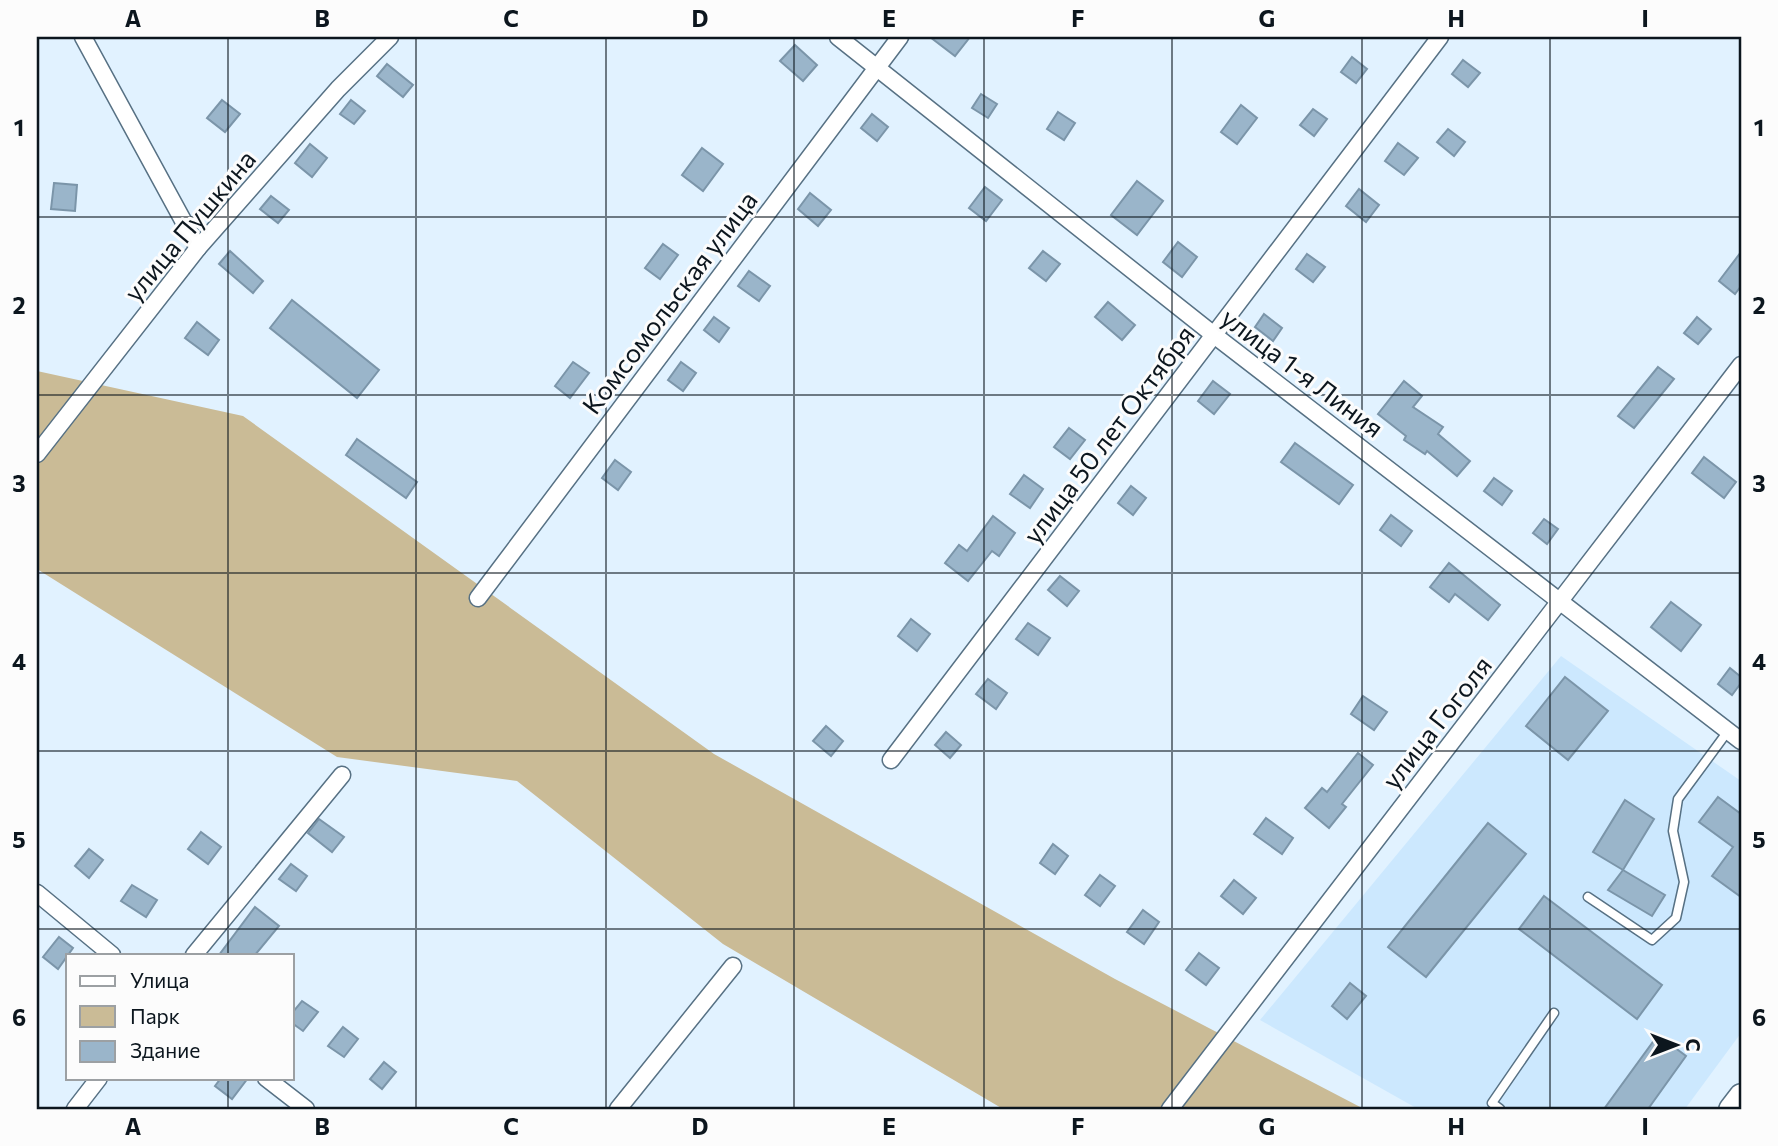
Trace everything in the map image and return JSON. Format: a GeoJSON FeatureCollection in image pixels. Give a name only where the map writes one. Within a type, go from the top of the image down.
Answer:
{"type":"FeatureCollection","features":[{"type":"Feature","properties":{"kind":"main road"},"geometry":{"type":"LineString","coordinates":[[1731,1109],[1741,1096]]}},
{"type":"Feature","properties":{"kind":"street"},"geometry":{"type":"LineString","coordinates":[[83,37],[198,248]]}},
{"type":"Feature","properties":{"kind":"street","name":"улица Пушкина"},"geometry":{"type":"LineString","coordinates":[[37,454],[198,248],[338,89],[390,37]]}},
{"type":"Feature","properties":{"kind":"street","name":"улица 1-я Линия"},"geometry":{"type":"LineString","coordinates":[[838,37],[1214,335],[1735,736]]}},
{"type":"Feature","properties":{"kind":"street","name":"Комсомольская улица"},"geometry":{"type":"LineString","coordinates":[[478,598],[900,37]]}},
{"type":"Feature","properties":{"kind":"street","name":"улица 50 лет Октября"},"geometry":{"type":"LineString","coordinates":[[891,760],[1440,37]]}},
{"type":"Feature","properties":{"kind":"street","name":"улица Гоголя"},"geometry":{"type":"LineString","coordinates":[[1170,1109],[1741,365]]}},
{"type":"Feature","properties":{"kind":"street"},"geometry":{"type":"LineString","coordinates":[[195,954],[342,775]]}},
{"type":"Feature","properties":{"kind":"street"},"geometry":{"type":"LineString","coordinates":[[37,893],[111,954]]}},
{"type":"Feature","properties":{"kind":"street"},"geometry":{"type":"LineString","coordinates":[[618,1109],[733,966]]}},
{"type":"Feature","properties":{"kind":"street"},"geometry":{"type":"LineString","coordinates":[[75,1109],[97,1080]]}},
{"type":"Feature","properties":{"kind":"street"},"geometry":{"type":"LineString","coordinates":[[269,1080],[306,1109]]}},
{"type":"Feature","properties":{"kind":"lane"},"geometry":{"type":"LineString","coordinates":[[1588,897],[1653,940],[1676,918],[1684,882],[1673,831],[1678,799],[1735,736]]}},
{"type":"Feature","properties":{"kind":"lane"},"geometry":{"type":"LineString","coordinates":[[1500,1109],[1492,1103],[1554,1013]]}},
{"type":"Feature","properties":{"kind":"shaded area"},"geometry":{"type":"Polygon","coordinates":[[[1561,656],[1741,781],[1741,1033],[1685,1109],[1418,1109],[1260,1020],[1561,656]]]}},
{"type":"Feature","properties":{"kind":"green space"},"geometry":{"type":"Polygon","coordinates":[[[37,371],[243,416],[714,754],[1115,979],[1364,1109],[1003,1109],[723,944],[517,781],[337,757],[37,569],[37,371]]]}},
{"type":"Feature","properties":{"kind":"building"},"geometry":{"type":"Polygon","coordinates":[[[930,37],[970,37],[955,56],[930,37]]]}},
{"type":"Feature","properties":{"kind":"building"},"geometry":{"type":"Polygon","coordinates":[[[795,45],[817,65],[803,81],[780,61],[795,45]]]}},
{"type":"Feature","properties":{"kind":"building"},"geometry":{"type":"Polygon","coordinates":[[[1352,57],[1367,69],[1356,83],[1341,72],[1352,57]]]}},
{"type":"Feature","properties":{"kind":"building"},"geometry":{"type":"Polygon","coordinates":[[[1463,60],[1480,73],[1468,87],[1452,74],[1463,60]]]}},
{"type":"Feature","properties":{"kind":"building"},"geometry":{"type":"Polygon","coordinates":[[[387,64],[413,85],[403,97],[377,76],[387,64]]]}},
{"type":"Feature","properties":{"kind":"building"},"geometry":{"type":"Polygon","coordinates":[[[981,94],[997,104],[988,118],[972,108],[981,94]]]}},
{"type":"Feature","properties":{"kind":"building"},"geometry":{"type":"Polygon","coordinates":[[[222,100],[240,114],[225,132],[207,118],[222,100]]]}},
{"type":"Feature","properties":{"kind":"building"},"geometry":{"type":"Polygon","coordinates":[[[351,100],[365,111],[354,124],[340,114],[351,100]]]}},
{"type":"Feature","properties":{"kind":"building"},"geometry":{"type":"Polygon","coordinates":[[[1241,105],[1257,118],[1237,144],[1221,132],[1241,105]]]}},
{"type":"Feature","properties":{"kind":"building"},"geometry":{"type":"Polygon","coordinates":[[[1313,109],[1327,119],[1314,136],[1300,125],[1313,109]]]}},
{"type":"Feature","properties":{"kind":"building"},"geometry":{"type":"Polygon","coordinates":[[[1058,112],[1075,123],[1064,140],[1047,129],[1058,112]]]}},
{"type":"Feature","properties":{"kind":"building"},"geometry":{"type":"Polygon","coordinates":[[[872,114],[888,127],[877,141],[861,128],[872,114]]]}},
{"type":"Feature","properties":{"kind":"building"},"geometry":{"type":"Polygon","coordinates":[[[1448,129],[1465,142],[1454,156],[1437,142],[1448,129]]]}},
{"type":"Feature","properties":{"kind":"building"},"geometry":{"type":"Polygon","coordinates":[[[1398,143],[1418,158],[1404,175],[1385,161],[1398,143]]]}},
{"type":"Feature","properties":{"kind":"building"},"geometry":{"type":"Polygon","coordinates":[[[310,144],[327,158],[312,177],[295,163],[310,144]]]}},
{"type":"Feature","properties":{"kind":"building"},"geometry":{"type":"Polygon","coordinates":[[[702,148],[723,164],[703,191],[682,175],[702,148]]]}},
{"type":"Feature","properties":{"kind":"building"},"geometry":{"type":"Polygon","coordinates":[[[1137,181],[1163,201],[1137,235],[1111,215],[1137,181]]]}},
{"type":"Feature","properties":{"kind":"building"},"geometry":{"type":"Polygon","coordinates":[[[54,183],[77,185],[75,211],[51,209],[54,183]]]}},
{"type":"Feature","properties":{"kind":"building"},"geometry":{"type":"Polygon","coordinates":[[[985,187],[1002,200],[986,221],[969,208],[985,187]]]}},
{"type":"Feature","properties":{"kind":"building"},"geometry":{"type":"Polygon","coordinates":[[[1359,189],[1379,205],[1366,222],[1346,206],[1359,189]]]}},
{"type":"Feature","properties":{"kind":"building"},"geometry":{"type":"Polygon","coordinates":[[[810,193],[831,210],[818,226],[798,209],[810,193]]]}},
{"type":"Feature","properties":{"kind":"building"},"geometry":{"type":"Polygon","coordinates":[[[271,196],[289,210],[278,223],[260,209],[271,196]]]}},
{"type":"Feature","properties":{"kind":"building"},"geometry":{"type":"Polygon","coordinates":[[[1178,242],[1197,257],[1182,277],[1163,262],[1178,242]]]}},
{"type":"Feature","properties":{"kind":"building"},"geometry":{"type":"Polygon","coordinates":[[[663,244],[678,255],[660,279],[645,268],[663,244]]]}},
{"type":"Feature","properties":{"kind":"building"},"geometry":{"type":"Polygon","coordinates":[[[230,251],[263,281],[253,293],[219,264],[230,251]]]}},
{"type":"Feature","properties":{"kind":"building"},"geometry":{"type":"Polygon","coordinates":[[[1043,251],[1060,264],[1046,281],[1029,268],[1043,251]]]}},
{"type":"Feature","properties":{"kind":"building"},"geometry":{"type":"Polygon","coordinates":[[[1741,252],[1741,286],[1735,294],[1719,281],[1741,252]]]}},
{"type":"Feature","properties":{"kind":"building"},"geometry":{"type":"Polygon","coordinates":[[[1307,254],[1325,267],[1313,282],[1296,269],[1307,254]]]}},
{"type":"Feature","properties":{"kind":"building"},"geometry":{"type":"Polygon","coordinates":[[[749,271],[770,286],[759,301],[738,286],[749,271]]]}},
{"type":"Feature","properties":{"kind":"building"},"geometry":{"type":"Polygon","coordinates":[[[292,300],[379,370],[357,398],[270,328],[292,300]]]}},
{"type":"Feature","properties":{"kind":"building"},"geometry":{"type":"Polygon","coordinates":[[[1108,302],[1135,325],[1122,340],[1095,317],[1108,302]]]}},
{"type":"Feature","properties":{"kind":"building"},"geometry":{"type":"Polygon","coordinates":[[[1264,314],[1282,328],[1273,341],[1255,327],[1264,314]]]}},
{"type":"Feature","properties":{"kind":"building"},"geometry":{"type":"Polygon","coordinates":[[[714,317],[729,328],[719,342],[704,330],[714,317]]]}},
{"type":"Feature","properties":{"kind":"building"},"geometry":{"type":"Polygon","coordinates":[[[1697,317],[1711,329],[1698,344],[1684,333],[1697,317]]]}},
{"type":"Feature","properties":{"kind":"building"},"geometry":{"type":"Polygon","coordinates":[[[197,322],[219,340],[208,355],[185,338],[197,322]]]}},
{"type":"Feature","properties":{"kind":"building"},"geometry":{"type":"Polygon","coordinates":[[[573,362],[589,373],[570,398],[555,386],[573,362]]]}},
{"type":"Feature","properties":{"kind":"building"},"geometry":{"type":"Polygon","coordinates":[[[681,362],[696,373],[683,391],[668,380],[681,362]]]}},
{"type":"Feature","properties":{"kind":"building"},"geometry":{"type":"Polygon","coordinates":[[[1658,367],[1674,379],[1634,428],[1618,416],[1658,367]]]}},
{"type":"Feature","properties":{"kind":"building"},"geometry":{"type":"Polygon","coordinates":[[[1213,381],[1230,394],[1214,414],[1198,401],[1213,381]]]}},
{"type":"Feature","properties":{"kind":"building"},"geometry":{"type":"Polygon","coordinates":[[[1404,381],[1422,396],[1413,407],[1443,427],[1438,434],[1470,461],[1457,476],[1427,451],[1425,454],[1404,440],[1406,436],[1378,414],[1404,381]]]}},
{"type":"Feature","properties":{"kind":"building"},"geometry":{"type":"Polygon","coordinates":[[[1069,428],[1085,440],[1070,459],[1054,447],[1069,428]]]}},
{"type":"Feature","properties":{"kind":"building"},"geometry":{"type":"Polygon","coordinates":[[[357,439],[417,482],[406,498],[346,455],[357,439]]]}},
{"type":"Feature","properties":{"kind":"building"},"geometry":{"type":"Polygon","coordinates":[[[1295,443],[1353,485],[1339,504],[1281,462],[1295,443]]]}},
{"type":"Feature","properties":{"kind":"building"},"geometry":{"type":"Polygon","coordinates":[[[1704,457],[1736,482],[1724,498],[1692,473],[1704,457]]]}},
{"type":"Feature","properties":{"kind":"building"},"geometry":{"type":"Polygon","coordinates":[[[615,460],[631,472],[618,490],[602,478],[615,460]]]}},
{"type":"Feature","properties":{"kind":"building"},"geometry":{"type":"Polygon","coordinates":[[[1024,475],[1043,489],[1030,508],[1010,494],[1024,475]]]}},
{"type":"Feature","properties":{"kind":"building"},"geometry":{"type":"Polygon","coordinates":[[[1494,478],[1512,491],[1502,505],[1484,491],[1494,478]]]}},
{"type":"Feature","properties":{"kind":"building"},"geometry":{"type":"Polygon","coordinates":[[[1131,486],[1146,498],[1133,515],[1118,503],[1131,486]]]}},
{"type":"Feature","properties":{"kind":"building"},"geometry":{"type":"Polygon","coordinates":[[[1391,515],[1412,531],[1401,546],[1380,530],[1391,515]]]}},
{"type":"Feature","properties":{"kind":"building"},"geometry":{"type":"Polygon","coordinates":[[[993,516],[1015,533],[999,556],[992,551],[968,581],[945,563],[959,545],[967,551],[993,516]]]}},
{"type":"Feature","properties":{"kind":"building"},"geometry":{"type":"Polygon","coordinates":[[[1544,519],[1558,529],[1547,544],[1533,533],[1544,519]]]}},
{"type":"Feature","properties":{"kind":"building"},"geometry":{"type":"Polygon","coordinates":[[[1449,563],[1500,605],[1488,620],[1455,594],[1449,602],[1430,587],[1449,563]]]}},
{"type":"Feature","properties":{"kind":"building"},"geometry":{"type":"Polygon","coordinates":[[[1060,576],[1079,591],[1067,606],[1048,590],[1060,576]]]}},
{"type":"Feature","properties":{"kind":"building"},"geometry":{"type":"Polygon","coordinates":[[[1671,602],[1701,625],[1681,651],[1651,627],[1671,602]]]}},
{"type":"Feature","properties":{"kind":"building"},"geometry":{"type":"Polygon","coordinates":[[[911,619],[930,634],[917,651],[898,636],[911,619]]]}},
{"type":"Feature","properties":{"kind":"building"},"geometry":{"type":"Polygon","coordinates":[[[1028,623],[1050,638],[1038,655],[1016,639],[1028,623]]]}},
{"type":"Feature","properties":{"kind":"building"},"geometry":{"type":"Polygon","coordinates":[[[1730,668],[1741,677],[1741,683],[1732,695],[1718,684],[1730,668]]]}},
{"type":"Feature","properties":{"kind":"building"},"geometry":{"type":"Polygon","coordinates":[[[1565,677],[1608,711],[1568,760],[1526,726],[1565,677]]]}},
{"type":"Feature","properties":{"kind":"building"},"geometry":{"type":"Polygon","coordinates":[[[988,679],[1007,693],[996,709],[976,694],[988,679]]]}},
{"type":"Feature","properties":{"kind":"building"},"geometry":{"type":"Polygon","coordinates":[[[1363,696],[1387,712],[1374,730],[1351,714],[1363,696]]]}},
{"type":"Feature","properties":{"kind":"building"},"geometry":{"type":"Polygon","coordinates":[[[826,726],[843,741],[831,756],[813,741],[826,726]]]}},
{"type":"Feature","properties":{"kind":"building"},"geometry":{"type":"Polygon","coordinates":[[[946,732],[961,745],[950,758],[935,745],[946,732]]]}},
{"type":"Feature","properties":{"kind":"building"},"geometry":{"type":"Polygon","coordinates":[[[1358,753],[1373,765],[1342,804],[1346,807],[1329,828],[1305,808],[1322,788],[1327,792],[1358,753]]]}},
{"type":"Feature","properties":{"kind":"building"},"geometry":{"type":"Polygon","coordinates":[[[1718,797],[1741,814],[1741,897],[1712,876],[1733,847],[1699,822],[1718,797]]]}},
{"type":"Feature","properties":{"kind":"building"},"geometry":{"type":"Polygon","coordinates":[[[1625,800],[1654,819],[1623,870],[1593,852],[1625,800]]]}},
{"type":"Feature","properties":{"kind":"building"},"geometry":{"type":"Polygon","coordinates":[[[1266,818],[1293,838],[1282,854],[1254,834],[1266,818]]]}},
{"type":"Feature","properties":{"kind":"building"},"geometry":{"type":"Polygon","coordinates":[[[319,819],[344,837],[332,852],[308,833],[319,819]]]}},
{"type":"Feature","properties":{"kind":"building"},"geometry":{"type":"Polygon","coordinates":[[[1488,823],[1526,854],[1426,977],[1388,947],[1488,823]]]}},
{"type":"Feature","properties":{"kind":"building"},"geometry":{"type":"Polygon","coordinates":[[[201,832],[221,847],[208,864],[188,849],[201,832]]]}},
{"type":"Feature","properties":{"kind":"building"},"geometry":{"type":"Polygon","coordinates":[[[1053,844],[1068,856],[1055,874],[1040,863],[1053,844]]]}},
{"type":"Feature","properties":{"kind":"building"},"geometry":{"type":"Polygon","coordinates":[[[89,849],[103,860],[89,878],[75,866],[89,849]]]}},
{"type":"Feature","properties":{"kind":"building"},"geometry":{"type":"Polygon","coordinates":[[[291,864],[307,876],[296,891],[279,879],[291,864]]]}},
{"type":"Feature","properties":{"kind":"building"},"geometry":{"type":"Polygon","coordinates":[[[1623,870],[1665,895],[1652,916],[1608,890],[1623,870]]]}},
{"type":"Feature","properties":{"kind":"building"},"geometry":{"type":"Polygon","coordinates":[[[1100,875],[1115,886],[1100,906],[1085,895],[1100,875]]]}},
{"type":"Feature","properties":{"kind":"building"},"geometry":{"type":"Polygon","coordinates":[[[1234,880],[1256,898],[1243,914],[1221,896],[1234,880]]]}},
{"type":"Feature","properties":{"kind":"building"},"geometry":{"type":"Polygon","coordinates":[[[132,885],[157,900],[146,917],[121,901],[132,885]]]}},
{"type":"Feature","properties":{"kind":"building"},"geometry":{"type":"Polygon","coordinates":[[[1544,896],[1662,985],[1637,1019],[1519,929],[1544,896]]]}},
{"type":"Feature","properties":{"kind":"building"},"geometry":{"type":"Polygon","coordinates":[[[255,907],[279,926],[256,954],[220,954],[255,907]]]}},
{"type":"Feature","properties":{"kind":"building"},"geometry":{"type":"Polygon","coordinates":[[[1143,910],[1159,922],[1144,944],[1127,932],[1143,910]]]}},
{"type":"Feature","properties":{"kind":"building"},"geometry":{"type":"Polygon","coordinates":[[[59,937],[73,948],[66,954],[58,969],[43,957],[59,937]]]}},
{"type":"Feature","properties":{"kind":"building"},"geometry":{"type":"Polygon","coordinates":[[[1199,953],[1219,968],[1206,985],[1186,970],[1199,953]]]}},
{"type":"Feature","properties":{"kind":"building"},"geometry":{"type":"Polygon","coordinates":[[[1350,983],[1366,996],[1347,1019],[1332,1006],[1350,983]]]}},
{"type":"Feature","properties":{"kind":"building"},"geometry":{"type":"Polygon","coordinates":[[[302,1001],[318,1012],[303,1031],[294,1024],[294,1011],[302,1001]]]}},
{"type":"Feature","properties":{"kind":"building"},"geometry":{"type":"Polygon","coordinates":[[[343,1027],[358,1039],[344,1057],[328,1046],[343,1027]]]}},
{"type":"Feature","properties":{"kind":"building"},"geometry":{"type":"Polygon","coordinates":[[[1658,1035],[1686,1056],[1648,1109],[1604,1109],[1658,1035]]]}},
{"type":"Feature","properties":{"kind":"building"},"geometry":{"type":"Polygon","coordinates":[[[384,1062],[396,1072],[382,1089],[370,1079],[384,1062]]]}},
{"type":"Feature","properties":{"kind":"building"},"geometry":{"type":"Polygon","coordinates":[[[220,1080],[246,1080],[232,1099],[215,1086],[220,1080]]]}}]}
